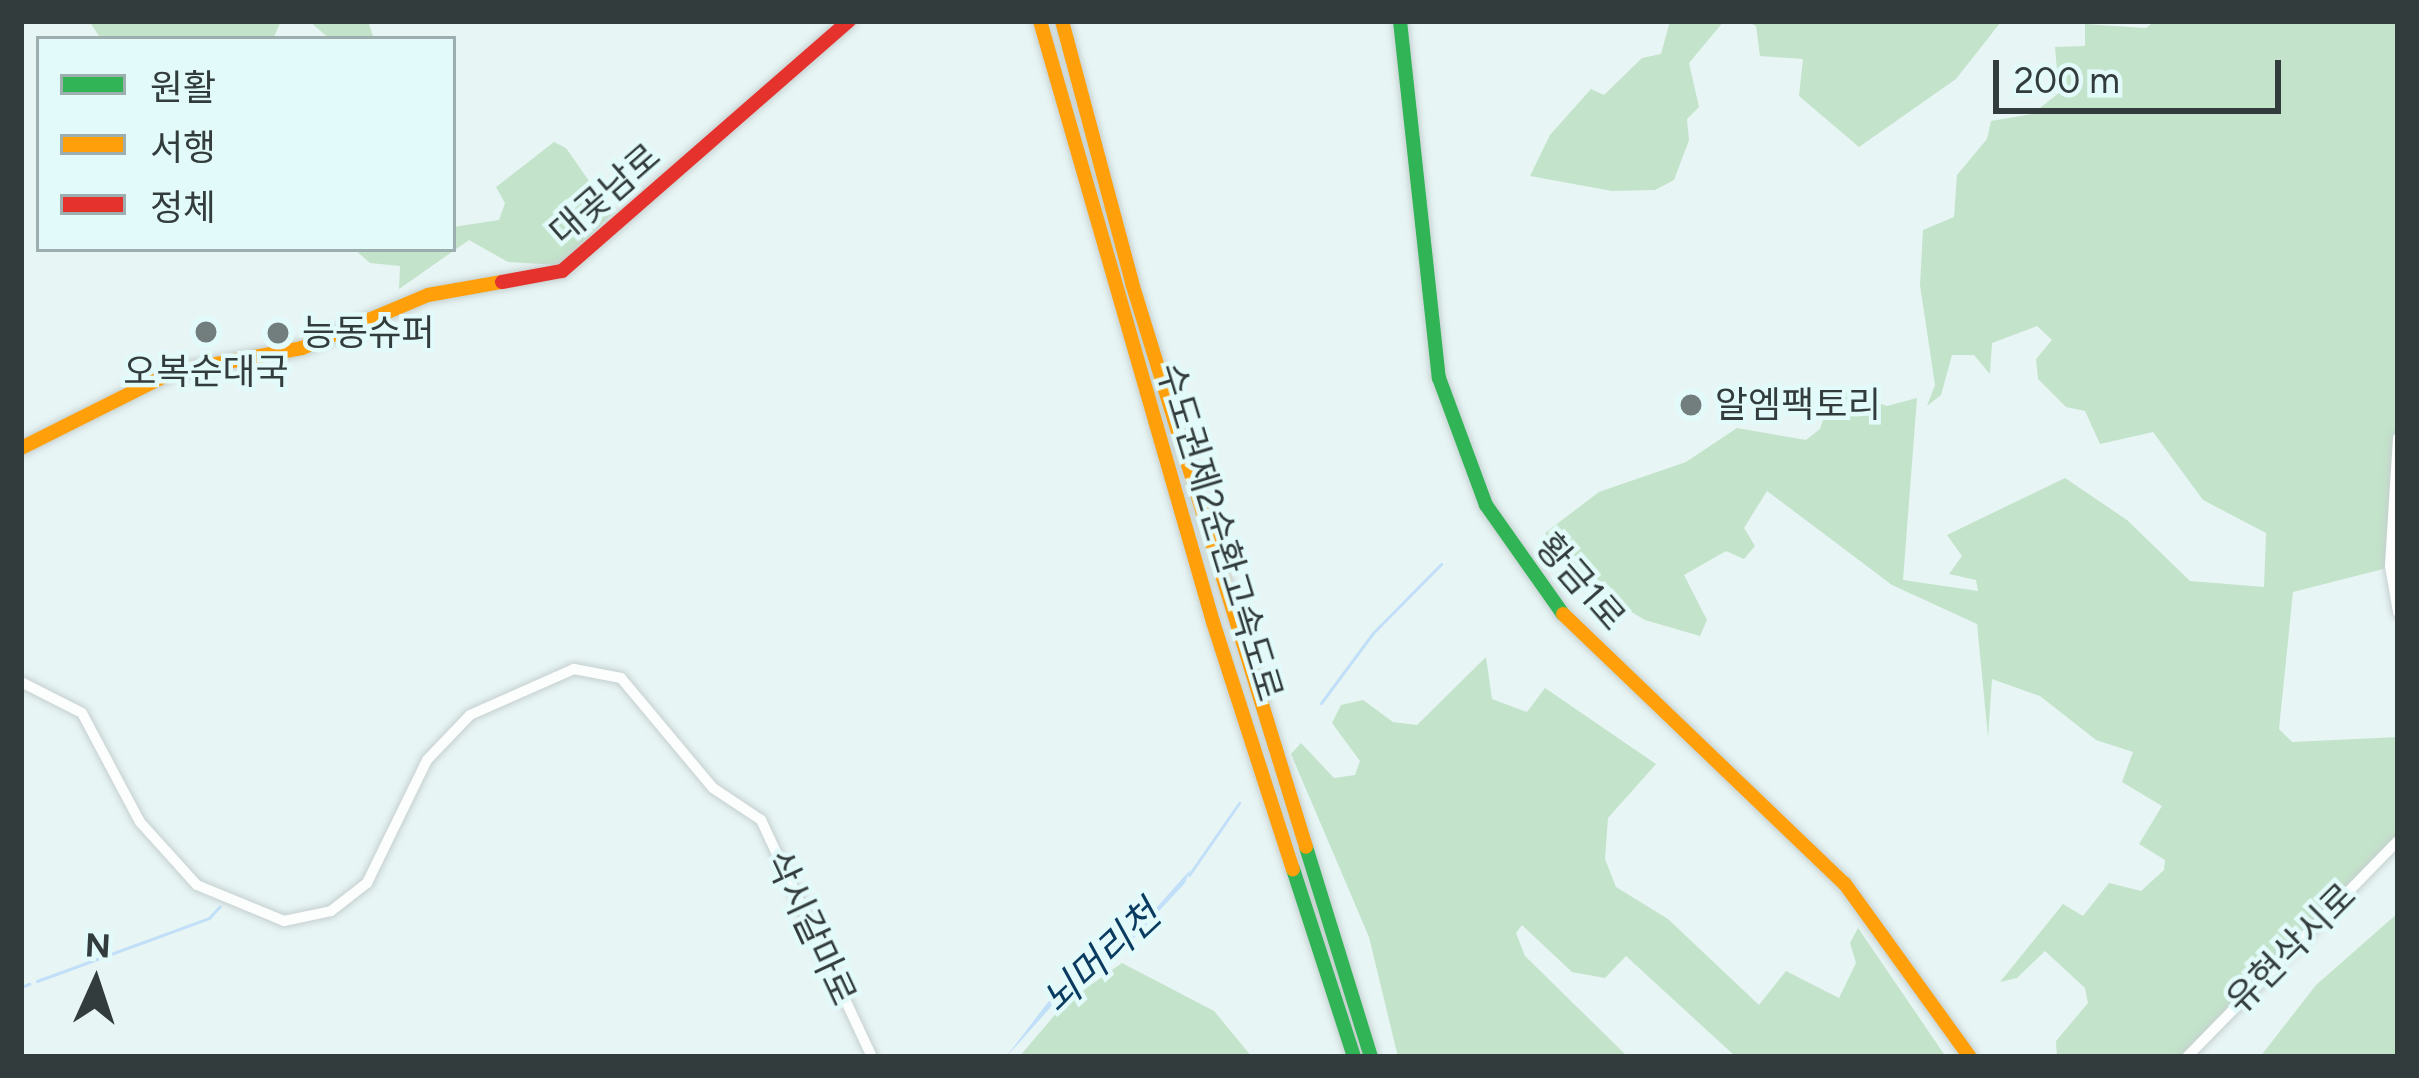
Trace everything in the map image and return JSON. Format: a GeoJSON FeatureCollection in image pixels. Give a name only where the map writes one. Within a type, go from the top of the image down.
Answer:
{"type":"FeatureCollection","features":[{"type":"Feature","properties":{"kind":"main road","name":"대곶남로"},"geometry":{"type":"LineString","coordinates":[[21,448],[173,372],[302,348],[428,295],[562,271],[849,21]]}},
{"type":"Feature","properties":{"kind":"main road","name":"수도권제2순환고속도로"},"geometry":{"type":"LineString","coordinates":[[1040,21],[1213,622],[1354,1057]]}},
{"type":"Feature","properties":{"kind":"main road","name":"수도권제2순환고속도로"},"geometry":{"type":"LineString","coordinates":[[1062,21],[1138,305],[1371,1057]]}},
{"type":"Feature","properties":{"kind":"main road","name":"황금1로"},"geometry":{"type":"LineString","coordinates":[[1400,21],[1439,378],[1486,505],[1568,620],[1845,884],[1970,1057]]}},
{"type":"Feature","properties":{"kind":"street"},"geometry":{"type":"LineString","coordinates":[[2398,438],[2390,566],[2398,613]]}},
{"type":"Feature","properties":{"kind":"street","name":"삭시갈마로"},"geometry":{"type":"LineString","coordinates":[[21,682],[82,713],[140,822],[197,885],[284,922],[331,911],[367,883],[427,760],[470,715],[574,669],[621,678],[713,788],[761,820],[872,1057]]}},
{"type":"Feature","properties":{"kind":"street","name":"유현삭시로"},"geometry":{"type":"LineString","coordinates":[[2187,1057],[2398,842]]}},
{"type":"Feature","properties":{"kind":"green space"},"geometry":{"type":"Polygon","coordinates":[[[89,21],[281,21],[274,36],[99,36],[89,21]]]}},
{"type":"Feature","properties":{"kind":"green space"},"geometry":{"type":"Polygon","coordinates":[[[309,21],[368,21],[373,36],[326,36],[309,21]]]}},
{"type":"Feature","properties":{"kind":"green space"},"geometry":{"type":"Polygon","coordinates":[[[1670,21],[1724,21],[1689,63],[1699,107],[1687,119],[1689,140],[1674,180],[1655,190],[1612,191],[1530,176],[1550,135],[1591,89],[1604,95],[1642,58],[1661,54],[1670,21]]]}},
{"type":"Feature","properties":{"kind":"green space"},"geometry":{"type":"Polygon","coordinates":[[[1746,21],[2000,23],[1956,79],[1859,147],[1799,96],[1803,59],[1760,56],[1756,26],[1746,21]]]}},
{"type":"Feature","properties":{"kind":"green space"},"geometry":{"type":"Polygon","coordinates":[[[2155,21],[2398,21],[2398,410],[2387,568],[2293,592],[2279,729],[2292,742],[2398,737],[2398,834],[2182,1057],[2057,1057],[2056,1041],[2088,1003],[2085,988],[2045,951],[2017,978],[2000,982],[2063,904],[2083,916],[2109,883],[2141,891],[2164,870],[2165,860],[2139,844],[2162,806],[2122,782],[2133,752],[2096,740],[2040,696],[1992,679],[1988,737],[1977,624],[1892,585],[1767,491],[1744,528],[1755,546],[1744,559],[1726,551],[1684,575],[1707,620],[1700,636],[1645,620],[1586,585],[1545,533],[1599,492],[1686,462],[1737,428],[1806,440],[1820,429],[1831,397],[1827,385],[1887,406],[1917,398],[1903,580],[1978,591],[1976,580],[1949,574],[1962,556],[1947,535],[2065,478],[2127,520],[2190,581],[2264,587],[2266,533],[2203,500],[2153,432],[2100,444],[2085,411],[2066,407],[2038,379],[2036,359],[2052,340],[2037,326],[1992,343],[1990,374],[1974,355],[1952,355],[1941,395],[1927,406],[1935,385],[1920,285],[1923,230],[1954,217],[1957,175],[1987,139],[1991,121],[2032,114],[2059,93],[2055,47],[2085,46],[2085,24],[2146,28],[2155,21]]]}},
{"type":"Feature","properties":{"kind":"green space"},"geometry":{"type":"Polygon","coordinates":[[[554,142],[566,148],[612,214],[560,265],[508,262],[469,240],[456,249],[456,227],[499,220],[505,203],[496,187],[554,142]]]}},
{"type":"Feature","properties":{"kind":"green space"},"geometry":{"type":"Polygon","coordinates":[[[357,252],[452,252],[399,289],[400,266],[370,263],[357,252]]]}},
{"type":"Feature","properties":{"kind":"green space"},"geometry":{"type":"Polygon","coordinates":[[[1486,657],[1492,699],[1527,712],[1545,688],[1656,764],[1608,818],[1605,859],[1616,887],[1668,919],[1759,1005],[1786,971],[1839,998],[1856,963],[1850,943],[1858,928],[1946,1057],[1736,1057],[1626,956],[1605,978],[1572,972],[1522,925],[1516,933],[1525,956],[1628,1057],[1398,1057],[1369,937],[1291,754],[1301,743],[1334,778],[1355,775],[1360,761],[1332,723],[1341,705],[1363,700],[1393,722],[1417,725],[1486,657]]]}},
{"type":"Feature","properties":{"kind":"green space"},"geometry":{"type":"Polygon","coordinates":[[[2398,913],[2398,1057],[2260,1057],[2316,985],[2398,913]]]}},
{"type":"Feature","properties":{"kind":"green space"},"geometry":{"type":"Polygon","coordinates":[[[1122,963],[1214,1011],[1252,1057],[1019,1057],[1065,1003],[1122,963]]]}},
{"type":"Feature","properties":{"kind":"water"},"geometry":{"type":"Polygon","coordinates":[[[1190,870],[1185,883],[1125,948],[1060,997],[1006,1057],[1048,1002],[1132,935],[1190,870]]]}},
{"type":"Feature","properties":{"kind":"waterway","name":"뇌머리천"},"geometry":{"type":"LineString","coordinates":[[1321,703],[1373,633],[1441,564]]}},
{"type":"Feature","properties":{"kind":"waterway","name":"뇌머리천"},"geometry":{"type":"LineString","coordinates":[[1189,875],[1239,803]]}},
{"type":"Feature","properties":{"kind":"waterway"},"geometry":{"type":"LineString","coordinates":[[37,981],[209,918],[220,906]]}},
{"type":"Feature","properties":{"kind":"waterway"},"geometry":{"type":"LineString","coordinates":[[21,987],[29,984]]}},
{"type":"Feature","properties":{"kind":"traffic: fast"},"geometry":{"type":"LineString","coordinates":[[1400,21],[1439,378],[1486,505],[1563,614]]}},
{"type":"Feature","properties":{"kind":"traffic: fast"},"geometry":{"type":"LineString","coordinates":[[1306,847],[1371,1057]]}},
{"type":"Feature","properties":{"kind":"traffic: fast"},"geometry":{"type":"LineString","coordinates":[[1293,869],[1354,1057]]}},
{"type":"Feature","properties":{"kind":"traffic: slow"},"geometry":{"type":"LineString","coordinates":[[1040,21],[1213,622],[1293,869]]}},
{"type":"Feature","properties":{"kind":"traffic: slow"},"geometry":{"type":"LineString","coordinates":[[1062,21],[1132,283],[1306,847]]}},
{"type":"Feature","properties":{"kind":"traffic: slow"},"geometry":{"type":"LineString","coordinates":[[21,448],[173,372],[302,348],[428,295],[502,282]]}},
{"type":"Feature","properties":{"kind":"traffic: slow"},"geometry":{"type":"LineString","coordinates":[[1563,614],[1845,884],[1970,1057]]}},
{"type":"Feature","properties":{"kind":"traffic: jam"},"geometry":{"type":"LineString","coordinates":[[502,282],[562,271],[849,21]]}},
{"type":"Feature","properties":{"kind":"place","name":"오복순대국"},"geometry":{"type":"Point","coordinates":[206,332]}},
{"type":"Feature","properties":{"kind":"place","name":"능동슈퍼"},"geometry":{"type":"Point","coordinates":[278,333]}},
{"type":"Feature","properties":{"kind":"place","name":"알엠팩토리"},"geometry":{"type":"Point","coordinates":[1691,405]}}]}
